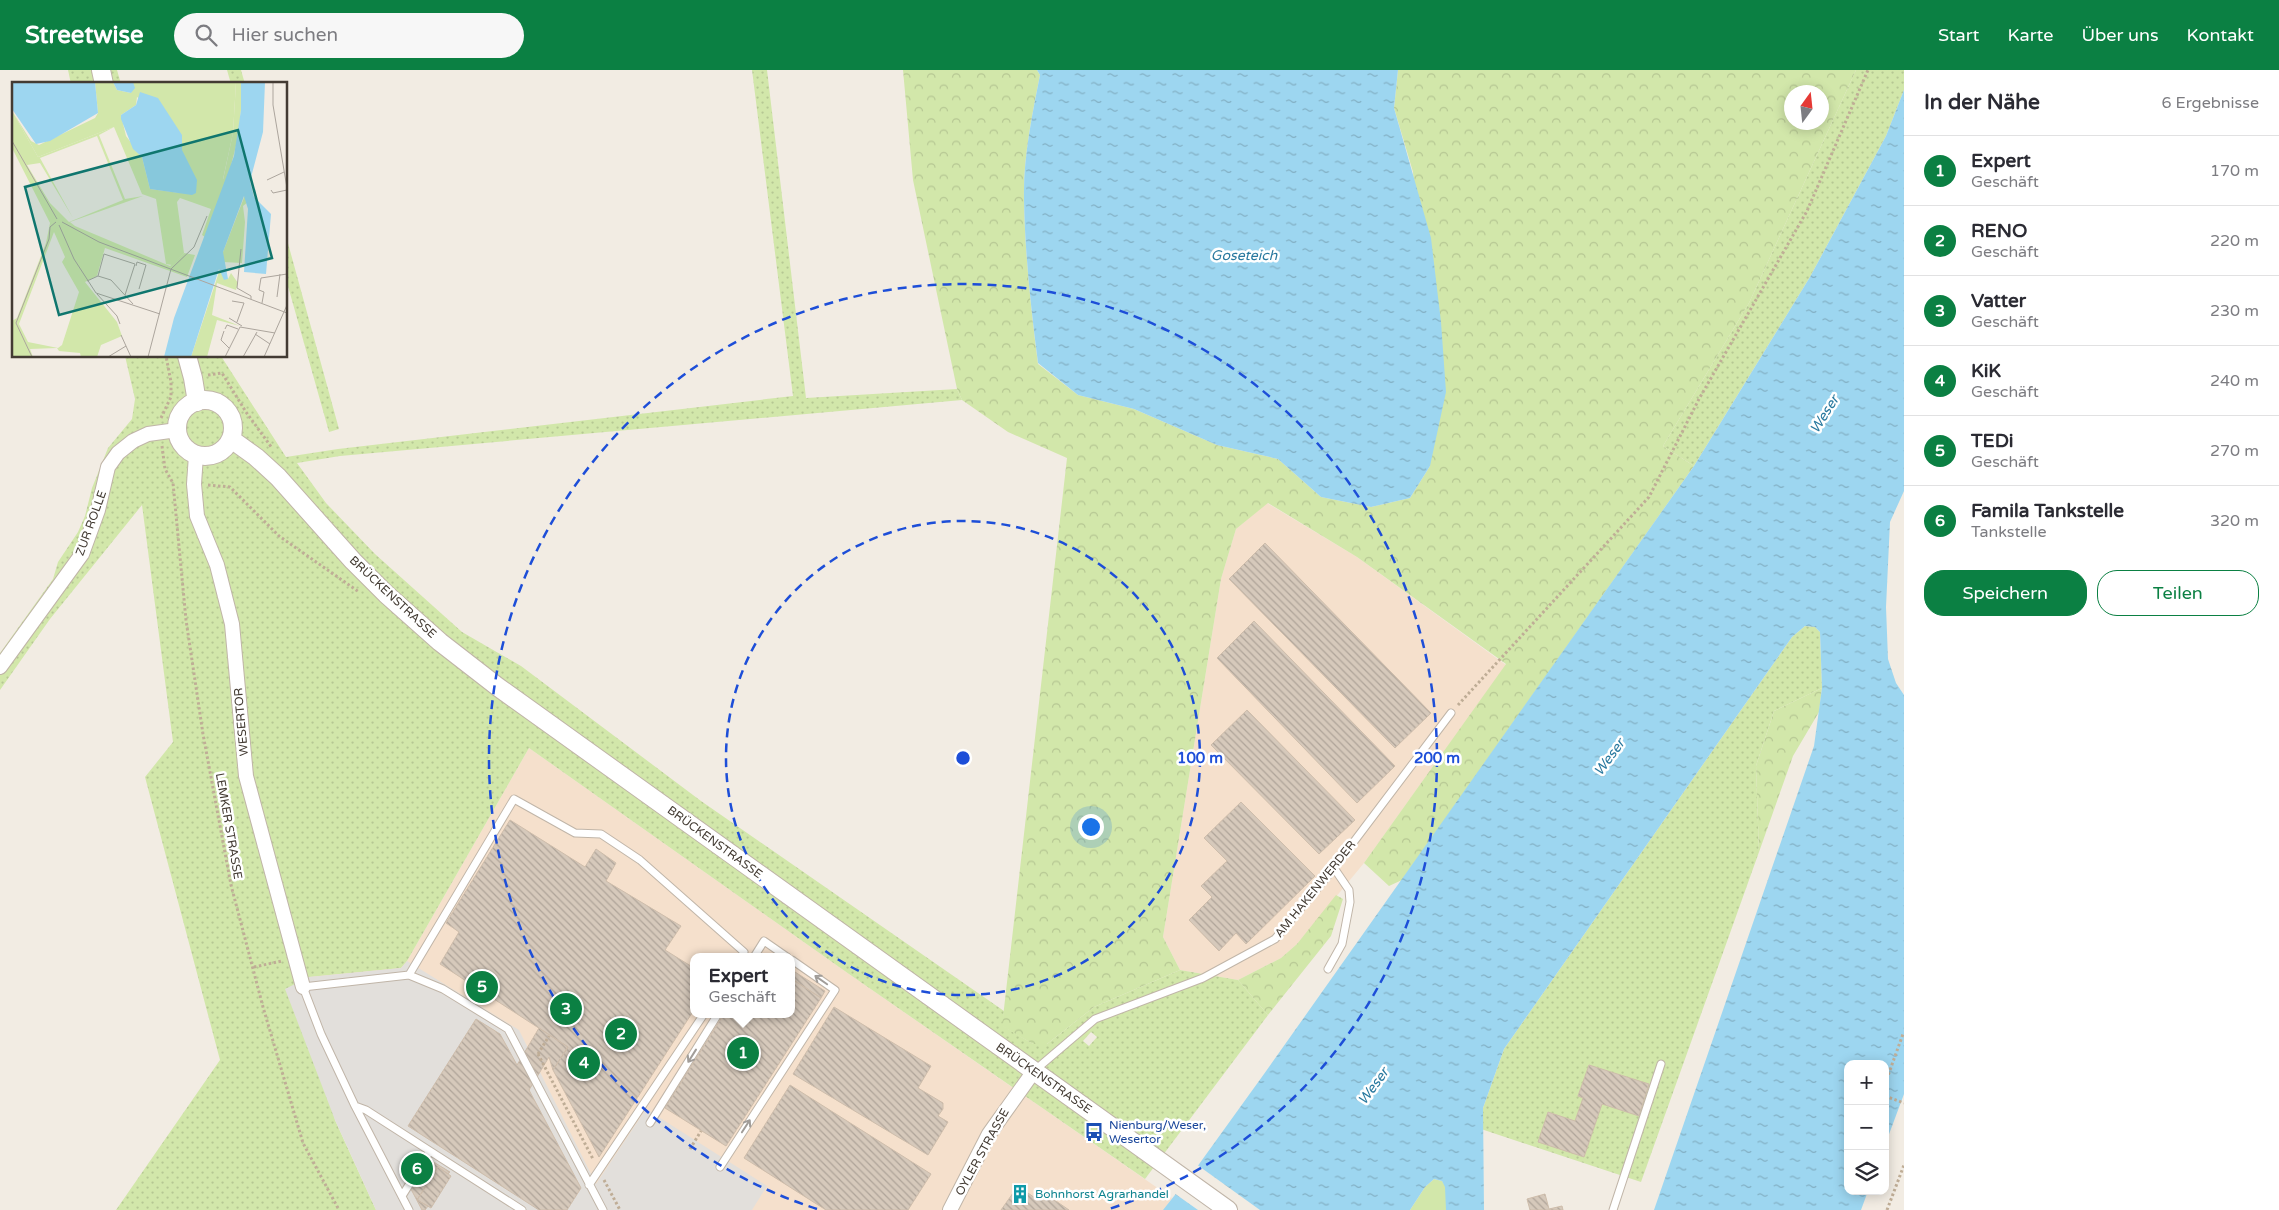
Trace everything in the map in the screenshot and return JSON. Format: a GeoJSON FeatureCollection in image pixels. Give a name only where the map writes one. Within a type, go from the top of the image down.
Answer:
{"type":"FeatureCollection","features":[{"type":"Feature","properties":{"kind":"street"},"geometry":{"type":"LineString","coordinates":[[188,358],[193,378],[196,402]]}},
{"type":"Feature","properties":{"kind":"street"},"geometry":{"type":"LineString","coordinates":[[206,400],[222,406],[232,421],[231,439],[227,446],[213,456],[196,455],[169,430],[184,411],[196,402],[206,400]]}},
{"type":"Feature","properties":{"kind":"street","name":"ZUR ROLLE"},"geometry":{"type":"LineString","coordinates":[[0,667],[82,554],[98,510],[108,467],[118,453],[133,441],[148,434],[169,430]]}},
{"type":"Feature","properties":{"kind":"street","name":"BRÜCKENSTRASSE"},"geometry":{"type":"LineString","coordinates":[[231,439],[256,457],[278,477],[353,561],[440,642],[498,687],[1228,1210]]}},
{"type":"Feature","properties":{"kind":"street","name":"WESERTOR"},"geometry":{"type":"LineString","coordinates":[[196,455],[194,484],[196,516],[217,565],[232,624],[246,776],[303,987]]}},
{"type":"Feature","properties":{"kind":"street","name":"OYLER STRASSE"},"geometry":{"type":"LineString","coordinates":[[950,1210],[989,1134],[1034,1071]]}},
{"type":"Feature","properties":{"kind":"lane","name":"AM HAKENWERDER"},"geometry":{"type":"LineString","coordinates":[[1034,1071],[1095,1020],[1203,978],[1275,939],[1334,868],[1451,713]]}},
{"type":"Feature","properties":{"kind":"lane"},"geometry":{"type":"LineString","coordinates":[[409,975],[514,799],[575,833],[601,834],[640,860],[743,953]]}},
{"type":"Feature","properties":{"kind":"lane"},"geometry":{"type":"LineString","coordinates":[[1328,969],[1342,944],[1350,902],[1349,890],[1334,868]]}},
{"type":"Feature","properties":{"kind":"lane"},"geometry":{"type":"LineString","coordinates":[[756,953],[764,941],[781,953]]}},
{"type":"Feature","properties":{"kind":"lane"},"geometry":{"type":"LineString","coordinates":[[720,1167],[835,990],[795,962]]}},
{"type":"Feature","properties":{"kind":"lane"},"geometry":{"type":"LineString","coordinates":[[409,1210],[355,1106],[321,1034],[303,987],[409,975],[442,989],[508,1029],[603,1210]]}},
{"type":"Feature","properties":{"kind":"lane"},"geometry":{"type":"LineString","coordinates":[[589,1185],[701,1018]]}},
{"type":"Feature","properties":{"kind":"lane"},"geometry":{"type":"LineString","coordinates":[[650,1123],[716,1018]]}},
{"type":"Feature","properties":{"kind":"lane"},"geometry":{"type":"LineString","coordinates":[[1613,1210],[1661,1064]]}},
{"type":"Feature","properties":{"kind":"lane"},"geometry":{"type":"LineString","coordinates":[[355,1106],[366,1110],[522,1210]]}},
{"type":"Feature","properties":{"kind":"lane"},"geometry":{"type":"LineString","coordinates":[[402,1196],[430,1151]]}},
{"type":"Feature","properties":{"kind":"path"},"geometry":{"type":"LineString","coordinates":[[1451,713],[1649,497],[1699,399],[1807,210],[1868,70]]}},
{"type":"Feature","properties":{"kind":"path"},"geometry":{"type":"LineString","coordinates":[[166,358],[171,382],[222,373],[246,412],[273,449]]}},
{"type":"Feature","properties":{"kind":"path","name":"LEMKER STRASSE"},"geometry":{"type":"LineString","coordinates":[[171,382],[171,397],[161,416],[169,430],[165,469],[173,483],[186,620],[203,734],[231,885],[254,967],[262,1007],[303,1143],[339,1210]]}},
{"type":"Feature","properties":{"kind":"path"},"geometry":{"type":"LineString","coordinates":[[173,483],[230,487],[279,536],[360,593]]}},
{"type":"Feature","properties":{"kind":"path"},"geometry":{"type":"LineString","coordinates":[[254,967],[294,959]]}},
{"type":"Feature","properties":{"kind":"path"},"geometry":{"type":"LineString","coordinates":[[1889,1073],[1903,1034]]}},
{"type":"Feature","properties":{"kind":"path"},"geometry":{"type":"LineString","coordinates":[[529,1070],[549,1036]]}},
{"type":"Feature","properties":{"kind":"path"},"geometry":{"type":"LineString","coordinates":[[538,1054],[620,1210]]}},
{"type":"Feature","properties":{"kind":"path"},"geometry":{"type":"LineString","coordinates":[[1889,1097],[1904,1103]]}},
{"type":"Feature","properties":{"kind":"path"},"geometry":{"type":"LineString","coordinates":[[690,1149],[701,1131]]}},
{"type":"Feature","properties":{"kind":"path"},"geometry":{"type":"LineString","coordinates":[[1887,1210],[1904,1165]]}},
{"type":"Feature","properties":{"kind":"shaded area"},"geometry":{"type":"Polygon","coordinates":[[[1267,503],[1357,557],[1506,665],[1364,863],[1297,944],[1281,958],[1238,980],[1180,970],[1163,937],[1221,579],[1236,529],[1267,503]]]}},
{"type":"Feature","properties":{"kind":"shaded area"},"geometry":{"type":"Polygon","coordinates":[[[529,748],[849,974],[1172,1198],[1164,1210],[376,1210],[309,977],[407,961],[529,748]]]}},
{"type":"Feature","properties":{"kind":"shaded area"},"geometry":{"type":"Polygon","coordinates":[[[407,961],[519,1030],[596,1184],[646,1109],[767,1186],[752,1210],[376,1210],[335,1120],[285,989],[309,977],[401,968],[407,961]]]}},
{"type":"Feature","properties":{"kind":"green space"},"geometry":{"type":"Polygon","coordinates":[[[68,70],[117,70],[120,82],[71,82],[68,70]]]}},
{"type":"Feature","properties":{"kind":"green space"},"geometry":{"type":"Polygon","coordinates":[[[227,70],[241,70],[244,82],[230,82],[227,70]]]}},
{"type":"Feature","properties":{"kind":"green space"},"geometry":{"type":"Polygon","coordinates":[[[752,70],[767,70],[806,398],[957,389],[962,400],[340,456],[297,463],[326,503],[375,554],[462,632],[521,666],[701,801],[1004,1011],[1003,1026],[1033,1044],[1047,1044],[1094,1007],[1180,970],[1238,980],[1268,1015],[1145,1179],[849,974],[529,748],[407,961],[401,968],[309,977],[335,1120],[376,1210],[116,1210],[220,1060],[145,777],[173,742],[142,505],[50,619],[0,690],[0,653],[53,579],[58,562],[78,532],[85,516],[92,488],[108,448],[132,419],[135,399],[125,358],[222,358],[286,457],[338,449],[793,396],[752,70]],[[1091,1032],[1083,1041],[1089,1046],[1097,1037],[1091,1032]]]}},
{"type":"Feature","properties":{"kind":"green space"},"geometry":{"type":"Polygon","coordinates":[[[903,70],[1037,70],[1040,75],[1031,121],[1024,184],[1029,282],[1038,364],[1078,395],[1134,409],[1217,445],[1278,459],[1321,497],[1371,507],[1410,498],[1430,466],[1413,172],[1394,108],[1398,70],[1856,70],[1829,129],[1829,85],[1784,85],[1784,130],[1828,130],[1749,303],[1663,446],[1694,466],[1402,880],[1389,886],[1364,863],[1506,664],[1357,557],[1268,503],[1236,529],[1221,579],[1163,937],[1180,970],[1094,1007],[1047,1044],[1033,1044],[1002,1026],[1067,458],[1008,432],[962,400],[957,389],[913,180],[903,70]]]}},
{"type":"Feature","properties":{"kind":"green space"},"geometry":{"type":"Polygon","coordinates":[[[1856,70],[1904,70],[1904,90],[1886,136],[1810,277],[1694,466],[1663,446],[1749,303],[1856,70]]]}},
{"type":"Feature","properties":{"kind":"green space"},"geometry":{"type":"Polygon","coordinates":[[[288,243],[339,429],[329,432],[288,286],[288,243]]]}},
{"type":"Feature","properties":{"kind":"green space"},"geometry":{"type":"Polygon","coordinates":[[[1805,626],[1815,627],[1820,632],[1822,688],[1774,711],[1756,766],[1759,852],[1641,1182],[1481,1129],[1483,1108],[1504,1049],[1792,637],[1805,626]]]}},
{"type":"Feature","properties":{"kind":"green space"},"geometry":{"type":"Polygon","coordinates":[[[1822,688],[1819,712],[1793,756],[1759,852],[1756,766],[1774,711],[1822,688]]]}},
{"type":"Feature","properties":{"kind":"green space"},"geometry":{"type":"Polygon","coordinates":[[[1336,895],[1343,899],[1331,936],[1268,1015],[1238,980],[1281,958],[1297,944],[1336,895]]]}},
{"type":"Feature","properties":{"kind":"green space"},"geometry":{"type":"Polygon","coordinates":[[[1434,1179],[1442,1181],[1446,1187],[1446,1210],[1410,1210],[1425,1187],[1434,1179]]]}},
{"type":"Feature","properties":{"kind":"water","name":"Goseteich"},"geometry":{"type":"Polygon","coordinates":[[[1037,70],[1398,70],[1394,108],[1431,238],[1441,322],[1446,392],[1430,466],[1410,498],[1371,507],[1321,497],[1278,459],[1217,445],[1134,409],[1078,395],[1038,363],[1029,282],[1024,200],[1031,121],[1040,75],[1037,70]]]}},
{"type":"Feature","properties":{"kind":"water","name":"Weser"},"geometry":{"type":"Polygon","coordinates":[[[1904,90],[1904,491],[1890,522],[1886,607],[1888,659],[1896,683],[1904,695],[1904,1094],[1889,1134],[1889,1060],[1844,1060],[1844,1195],[1867,1195],[1861,1210],[1654,1210],[1814,746],[1822,688],[1820,632],[1815,627],[1805,626],[1792,637],[1504,1049],[1483,1108],[1484,1210],[1446,1210],[1445,1187],[1442,1181],[1434,1179],[1425,1187],[1410,1210],[1163,1210],[1197,1167],[1264,1074],[1694,466],[1810,277],[1886,136],[1904,90]]]}},
{"type":"Feature","properties":{"kind":"pier"},"geometry":{"type":"Polygon","coordinates":[[[1196,1164],[1260,1210],[1198,1210],[1174,1193],[1196,1164]]]}},
{"type":"Feature","properties":{"kind":"building"},"geometry":{"type":"Polygon","coordinates":[[[1265,543],[1431,713],[1395,748],[1229,579],[1265,543]]]}},
{"type":"Feature","properties":{"kind":"building"},"geometry":{"type":"Polygon","coordinates":[[[1254,621],[1395,766],[1357,803],[1217,658],[1254,621]]]}},
{"type":"Feature","properties":{"kind":"building"},"geometry":{"type":"Polygon","coordinates":[[[1247,710],[1355,820],[1319,854],[1211,745],[1247,710]]]}},
{"type":"Feature","properties":{"kind":"building"},"geometry":{"type":"Polygon","coordinates":[[[1241,802],[1315,876],[1246,944],[1236,933],[1219,951],[1189,920],[1212,897],[1201,886],[1227,861],[1204,838],[1241,802]]]}},
{"type":"Feature","properties":{"kind":"building"},"geometry":{"type":"Polygon","coordinates":[[[510,820],[585,867],[596,849],[616,863],[606,881],[681,926],[665,950],[690,966],[690,1016],[599,1157],[553,1070],[568,1047],[440,964],[459,932],[446,923],[510,820]]]}},
{"type":"Feature","properties":{"kind":"building"},"geometry":{"type":"Polygon","coordinates":[[[795,972],[825,991],[821,998],[795,981],[795,972]]]}},
{"type":"Feature","properties":{"kind":"building"},"geometry":{"type":"Polygon","coordinates":[[[795,981],[821,998],[726,1146],[665,1108],[721,1018],[795,1018],[795,981]]]}},
{"type":"Feature","properties":{"kind":"building"},"geometry":{"type":"Polygon","coordinates":[[[834,1007],[931,1066],[918,1088],[943,1103],[943,1109],[938,1116],[948,1122],[928,1155],[793,1074],[834,1007]]]}},
{"type":"Feature","properties":{"kind":"building"},"geometry":{"type":"Polygon","coordinates":[[[476,1019],[500,1034],[517,1065],[539,1028],[568,1047],[553,1070],[549,1057],[529,1090],[581,1188],[567,1210],[539,1210],[408,1126],[476,1019]]]}},
{"type":"Feature","properties":{"kind":"building"},"geometry":{"type":"Polygon","coordinates":[[[1589,1065],[1649,1084],[1639,1116],[1602,1104],[1584,1157],[1538,1142],[1548,1112],[1575,1121],[1583,1098],[1578,1096],[1589,1065]]]}},
{"type":"Feature","properties":{"kind":"building"},"geometry":{"type":"Polygon","coordinates":[[[790,1085],[931,1174],[908,1210],[826,1210],[744,1158],[790,1085]]]}},
{"type":"Feature","properties":{"kind":"building"},"geometry":{"type":"Polygon","coordinates":[[[417,1152],[450,1172],[448,1174],[438,1167],[417,1200],[428,1206],[425,1210],[422,1210],[403,1174],[417,1152]]]}},
{"type":"Feature","properties":{"kind":"building"},"geometry":{"type":"Polygon","coordinates":[[[438,1167],[451,1176],[431,1208],[417,1200],[438,1167]]]}},
{"type":"Feature","properties":{"kind":"building","name":"Bohnhorst Agrarhandel"},"geometry":{"type":"Polygon","coordinates":[[[1018,1186],[1035,1198],[1040,1190],[1069,1210],[1001,1210],[1018,1186]]]}},
{"type":"Feature","properties":{"kind":"building"},"geometry":{"type":"Polygon","coordinates":[[[1545,1194],[1549,1209],[1562,1206],[1563,1210],[1530,1210],[1527,1199],[1545,1194]]]}},
{"type":"Feature","properties":{"kind":"place","name":"TEDi"},"geometry":{"type":"Point","coordinates":[482,987]}},
{"type":"Feature","properties":{"kind":"place","name":"Vatter"},"geometry":{"type":"Point","coordinates":[566,1009]}},
{"type":"Feature","properties":{"kind":"place","name":"RENO"},"geometry":{"type":"Point","coordinates":[621,1034]}},
{"type":"Feature","properties":{"kind":"place","name":"Expert"},"geometry":{"type":"Point","coordinates":[743,1053]}},
{"type":"Feature","properties":{"kind":"place","name":"KiK"},"geometry":{"type":"Point","coordinates":[584,1063]}},
{"type":"Feature","properties":{"kind":"place","name":"Nienburg/Weser, Wesertor"},"geometry":{"type":"Point","coordinates":[1094,1132]}},
{"type":"Feature","properties":{"kind":"place","name":"Famila Tankstelle"},"geometry":{"type":"Point","coordinates":[417,1169]}},
{"type":"Feature","properties":{"kind":"place","name":"Bohnhorst Agrarhandel"},"geometry":{"type":"Point","coordinates":[1020,1194]}}]}
